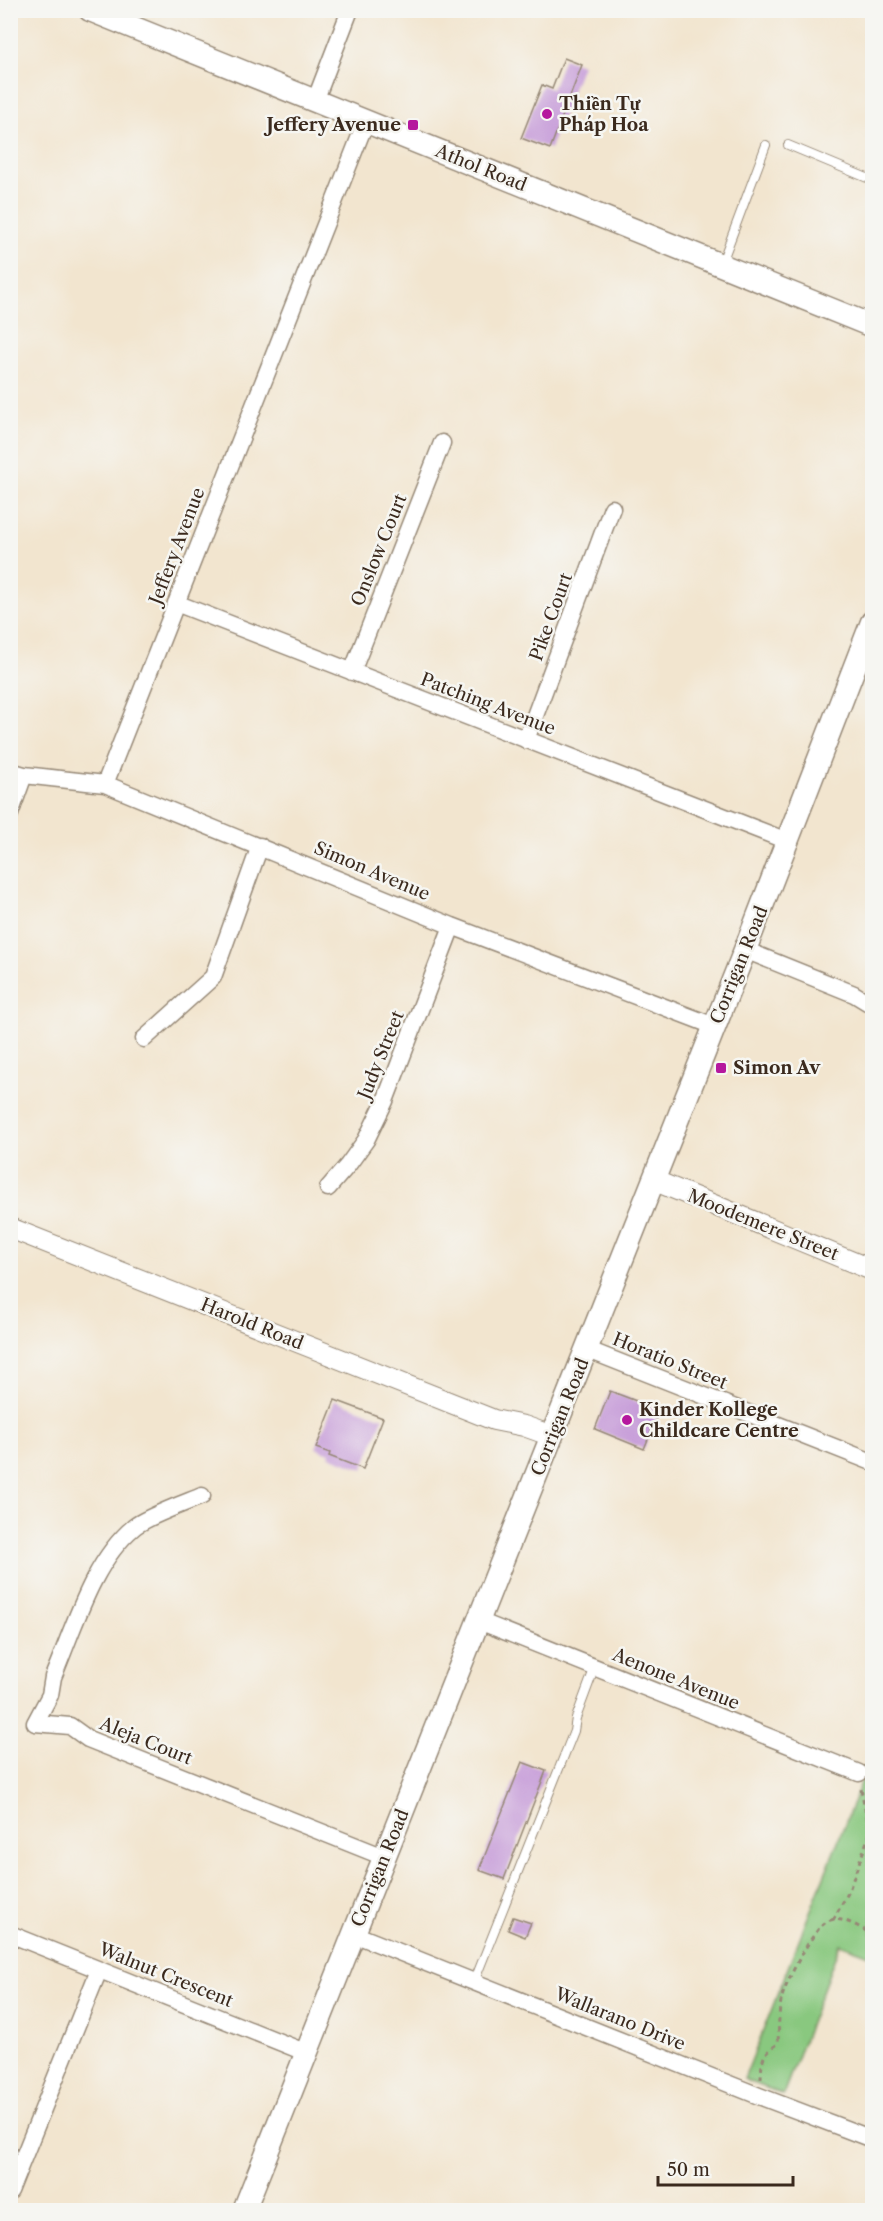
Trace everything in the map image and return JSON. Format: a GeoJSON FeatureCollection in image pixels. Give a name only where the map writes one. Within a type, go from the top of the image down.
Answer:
{"type":"FeatureCollection","features":[{"type":"Feature","properties":{"kind":"main road","name":"Athol Road"},"geometry":{"type":"LineString","coordinates":[[90,10],[873,326]]}},
{"type":"Feature","properties":{"kind":"main road","name":"Corrigan Road"},"geometry":{"type":"LineString","coordinates":[[244,2211],[550,1443],[873,622]]}},
{"type":"Feature","properties":{"kind":"street"},"geometry":{"type":"LineString","coordinates":[[315,101],[350,10]]}},
{"type":"Feature","properties":{"kind":"street","name":"Jeffery Avenue"},"geometry":{"type":"LineString","coordinates":[[105,784],[366,121]]}},
{"type":"Feature","properties":{"kind":"street","name":"Onslow Court"},"geometry":{"type":"LineString","coordinates":[[352,672],[442,443]]}},
{"type":"Feature","properties":{"kind":"street","name":"Pike Court"},"geometry":{"type":"LineString","coordinates":[[526,740],[612,508]]}},
{"type":"Feature","properties":{"kind":"street","name":"Patching Avenue"},"geometry":{"type":"LineString","coordinates":[[176,603],[787,841]]}},
{"type":"Feature","properties":{"kind":"street"},"geometry":{"type":"LineString","coordinates":[[10,814],[17,773]]}},
{"type":"Feature","properties":{"kind":"street","name":"Simon Avenue"},"geometry":{"type":"LineString","coordinates":[[17,773],[105,784],[452,926],[714,1026]]}},
{"type":"Feature","properties":{"kind":"street"},"geometry":{"type":"LineString","coordinates":[[144,1039],[213,977],[260,846]]}},
{"type":"Feature","properties":{"kind":"street","name":"Judy Street"},"geometry":{"type":"LineString","coordinates":[[328,1188],[366,1140],[385,1101],[452,926]]}},
{"type":"Feature","properties":{"kind":"street"},"geometry":{"type":"LineString","coordinates":[[745,950],[854,994],[873,1005]]}},
{"type":"Feature","properties":{"kind":"street","name":"Moodemere Street"},"geometry":{"type":"LineString","coordinates":[[653,1180],[873,1270]]}},
{"type":"Feature","properties":{"kind":"street","name":"Harold Road"},"geometry":{"type":"LineString","coordinates":[[10,1228],[494,1420],[524,1426],[550,1443]]}},
{"type":"Feature","properties":{"kind":"street","name":"Horatio Street"},"geometry":{"type":"LineString","coordinates":[[586,1349],[873,1462]]}},
{"type":"Feature","properties":{"kind":"street","name":"Aleja Court"},"geometry":{"type":"LineString","coordinates":[[202,1496],[135,1526],[116,1546],[98,1571],[53,1677],[50,1695],[35,1723],[70,1726],[88,1739],[384,1857]]}},
{"type":"Feature","properties":{"kind":"street","name":"Aenone Avenue"},"geometry":{"type":"LineString","coordinates":[[479,1621],[859,1773]]}},
{"type":"Feature","properties":{"kind":"street","name":"Walnut Crescent"},"geometry":{"type":"LineString","coordinates":[[10,1934],[308,2053]]}},
{"type":"Feature","properties":{"kind":"street","name":"Wallarano Drive"},"geometry":{"type":"LineString","coordinates":[[354,1934],[759,2096],[873,2139]]}},
{"type":"Feature","properties":{"kind":"street"},"geometry":{"type":"LineString","coordinates":[[10,2191],[99,1970]]}},
{"type":"Feature","properties":{"kind":"lane"},"geometry":{"type":"LineString","coordinates":[[721,265],[766,145]]}},
{"type":"Feature","properties":{"kind":"lane"},"geometry":{"type":"LineString","coordinates":[[788,145],[873,180]]}},
{"type":"Feature","properties":{"kind":"lane"},"geometry":{"type":"LineString","coordinates":[[474,1982],[574,1731],[576,1718],[595,1667]]}},
{"type":"Feature","properties":{"kind":"path"},"geometry":{"type":"LineString","coordinates":[[833,1920],[848,1893],[870,1833],[859,1773]]}},
{"type":"Feature","properties":{"kind":"path"},"geometry":{"type":"LineString","coordinates":[[759,2096],[762,2061],[766,2051],[778,2044],[781,2004],[789,1980],[797,1962],[819,1928],[829,1921],[843,1920],[873,1934]]}},
{"type":"Feature","properties":{"kind":"green space"},"geometry":{"type":"Polygon","coordinates":[[[872,1755],[872,1956],[840,1944],[783,2095],[744,2079],[872,1755]]]}},
{"type":"Feature","properties":{"kind":"building","name":"Thiền Tự Pháp Hoa"},"geometry":{"type":"Polygon","coordinates":[[[564,58],[582,65],[550,149],[521,138],[542,85],[552,89],[564,58]]]}},
{"type":"Feature","properties":{"kind":"building","name":"Kinder Kollege Childcare Centre"},"geometry":{"type":"Polygon","coordinates":[[[610,1391],[660,1410],[644,1449],[595,1429],[610,1391]]]}},
{"type":"Feature","properties":{"kind":"building"},"geometry":{"type":"Polygon","coordinates":[[[335,1400],[383,1418],[363,1469],[329,1456],[330,1453],[316,1448],[335,1400]]]}},
{"type":"Feature","properties":{"kind":"building"},"geometry":{"type":"Polygon","coordinates":[[[522,1762],[546,1771],[504,1879],[479,1870],[522,1762]]]}},
{"type":"Feature","properties":{"kind":"building"},"geometry":{"type":"Polygon","coordinates":[[[513,1917],[531,1923],[525,1937],[508,1930],[513,1917]]]}},
{"type":"Feature","properties":{"kind":"place","name":"Thiền Tự Pháp Hoa"},"geometry":{"type":"Point","coordinates":[547,114]}},
{"type":"Feature","properties":{"kind":"place","name":"Jeffery Avenue"},"geometry":{"type":"Point","coordinates":[413,125]}},
{"type":"Feature","properties":{"kind":"place","name":"Simon Av"},"geometry":{"type":"Point","coordinates":[721,1068]}},
{"type":"Feature","properties":{"kind":"place","name":"Kinder Kollege Childcare Centre"},"geometry":{"type":"Point","coordinates":[627,1420]}}]}
